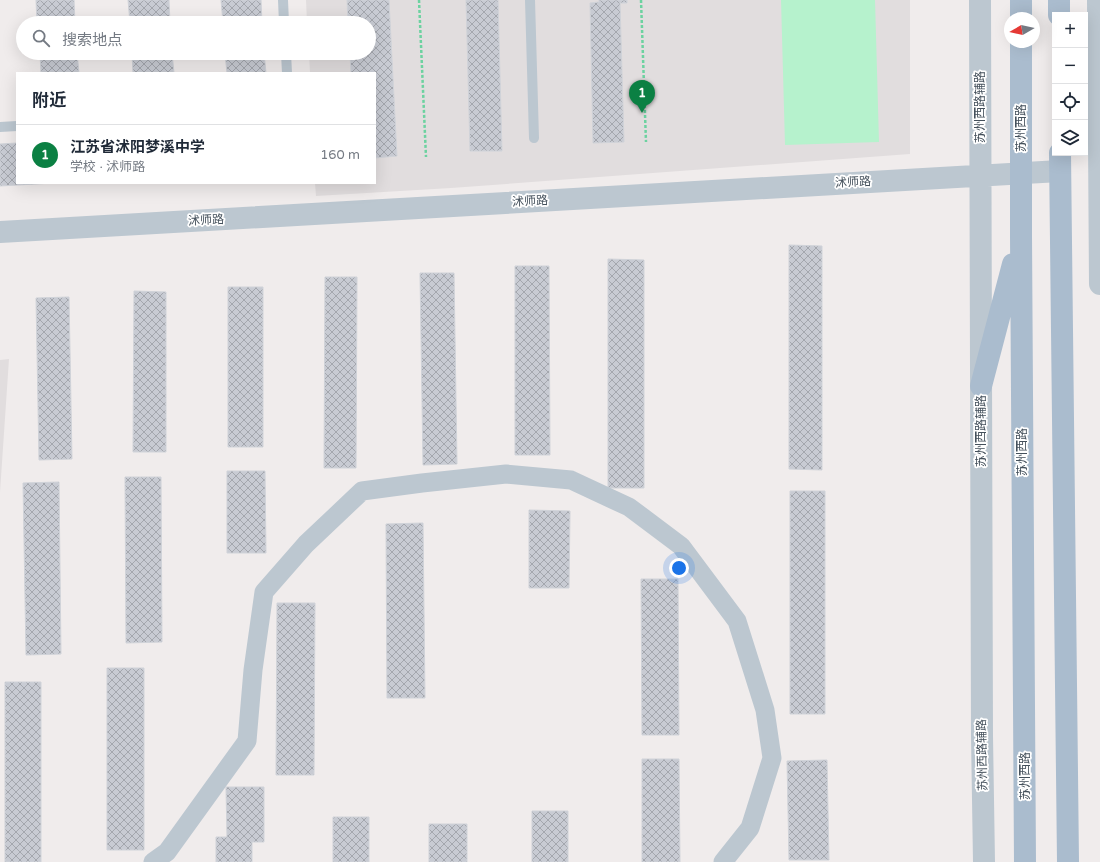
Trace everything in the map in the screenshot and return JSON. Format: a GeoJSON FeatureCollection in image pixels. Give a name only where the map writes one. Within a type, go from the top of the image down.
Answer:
{"type":"FeatureCollection","features":[{"type":"Feature","properties":{"kind":"main road"},"geometry":{"type":"LineString","coordinates":[[1021,0],[1021,12]]}},
{"type":"Feature","properties":{"kind":"main road"},"geometry":{"type":"LineString","coordinates":[[1059,0],[1060,12]]}},
{"type":"Feature","properties":{"kind":"main road","name":"苏州西路"},"geometry":{"type":"LineString","coordinates":[[1021,48],[1020,173],[1025,862]]}},
{"type":"Feature","properties":{"kind":"main road"},"geometry":{"type":"LineString","coordinates":[[1060,162],[1068,862]]}},
{"type":"Feature","properties":{"kind":"main road"},"geometry":{"type":"LineString","coordinates":[[981,386],[1021,236]]}},
{"type":"Feature","properties":{"kind":"street","name":"苏州西路辅路"},"geometry":{"type":"LineString","coordinates":[[980,0],[982,728],[984,862]]}},
{"type":"Feature","properties":{"kind":"street"},"geometry":{"type":"LineString","coordinates":[[1098,0],[1100,284]]}},
{"type":"Feature","properties":{"kind":"street","name":"沭师路"},"geometry":{"type":"LineString","coordinates":[[0,232],[1020,173],[1060,162]]}},
{"type":"Feature","properties":{"kind":"street"},"geometry":{"type":"LineString","coordinates":[[153,862],[167,852],[247,741],[253,670],[264,592],[306,544],[362,492],[422,483],[506,474],[571,480],[629,507],[680,546],[737,621],[765,710],[772,758],[750,828],[723,862]]}},
{"type":"Feature","properties":{"kind":"lane"},"geometry":{"type":"LineString","coordinates":[[283,0],[284,16]]}},
{"type":"Feature","properties":{"kind":"lane"},"geometry":{"type":"LineString","coordinates":[[530,0],[534,138]]}},
{"type":"Feature","properties":{"kind":"lane"},"geometry":{"type":"LineString","coordinates":[[286,60],[286,72]]}},
{"type":"Feature","properties":{"kind":"lane"},"geometry":{"type":"LineString","coordinates":[[0,126],[16,126]]}},
{"type":"Feature","properties":{"kind":"path"},"geometry":{"type":"LineString","coordinates":[[419,0],[426,157]]}},
{"type":"Feature","properties":{"kind":"path"},"geometry":{"type":"LineString","coordinates":[[641,0],[646,142]]}},
{"type":"Feature","properties":{"kind":"shaded area"},"geometry":{"type":"Polygon","coordinates":[[[306,0],[910,0],[910,154],[451,188],[316,196],[315,184],[376,184],[376,72],[310,72],[309,60],[376,60],[376,16],[307,16],[306,0]]]}},
{"type":"Feature","properties":{"kind":"shaded area"},"geometry":{"type":"Polygon","coordinates":[[[9,359],[0,492],[0,360],[9,359]]]}},
{"type":"Feature","properties":{"kind":"green space"},"geometry":{"type":"Polygon","coordinates":[[[781,0],[875,0],[879,142],[785,145],[781,0]]]}},
{"type":"Feature","properties":{"kind":"building"},"geometry":{"type":"Polygon","coordinates":[[[36,0],[74,0],[75,16],[37,16],[36,0]]]}},
{"type":"Feature","properties":{"kind":"building"},"geometry":{"type":"Polygon","coordinates":[[[128,0],[169,0],[170,16],[129,16],[128,0]]]}},
{"type":"Feature","properties":{"kind":"building"},"geometry":{"type":"Polygon","coordinates":[[[221,0],[261,0],[262,16],[222,16],[221,0]]]}},
{"type":"Feature","properties":{"kind":"building"},"geometry":{"type":"Polygon","coordinates":[[[347,0],[389,0],[397,156],[376,158],[376,72],[351,72],[350,60],[376,60],[376,16],[348,16],[347,0]]]}},
{"type":"Feature","properties":{"kind":"building"},"geometry":{"type":"Polygon","coordinates":[[[466,0],[498,0],[502,151],[470,151],[466,0]]]}},
{"type":"Feature","properties":{"kind":"building"},"geometry":{"type":"Polygon","coordinates":[[[599,0],[627,0],[627,3],[620,3],[624,142],[593,143],[590,3],[599,2],[599,0]]]}},
{"type":"Feature","properties":{"kind":"building"},"geometry":{"type":"Polygon","coordinates":[[[40,60],[78,60],[79,72],[41,72],[40,60]]]}},
{"type":"Feature","properties":{"kind":"building"},"geometry":{"type":"Polygon","coordinates":[[[132,60],[173,60],[174,72],[133,72],[132,60]]]}},
{"type":"Feature","properties":{"kind":"building"},"geometry":{"type":"Polygon","coordinates":[[[226,60],[265,60],[266,72],[227,72],[226,60]]]}},
{"type":"Feature","properties":{"kind":"building"},"geometry":{"type":"Polygon","coordinates":[[[16,143],[16,184],[35,184],[0,186],[0,144],[16,143]]]}},
{"type":"Feature","properties":{"kind":"building"},"geometry":{"type":"Polygon","coordinates":[[[789,245],[822,246],[822,470],[789,469],[789,245]]]}},
{"type":"Feature","properties":{"kind":"building"},"geometry":{"type":"Polygon","coordinates":[[[608,259],[644,260],[644,488],[608,488],[608,259]]]}},
{"type":"Feature","properties":{"kind":"building"},"geometry":{"type":"Polygon","coordinates":[[[515,266],[549,266],[550,455],[515,455],[515,266]]]}},
{"type":"Feature","properties":{"kind":"building"},"geometry":{"type":"Polygon","coordinates":[[[420,273],[454,273],[457,464],[423,465],[420,273]]]}},
{"type":"Feature","properties":{"kind":"building"},"geometry":{"type":"Polygon","coordinates":[[[325,277],[357,277],[356,468],[324,468],[325,277]]]}},
{"type":"Feature","properties":{"kind":"building"},"geometry":{"type":"Polygon","coordinates":[[[228,287],[263,287],[263,447],[228,447],[228,287]]]}},
{"type":"Feature","properties":{"kind":"building"},"geometry":{"type":"Polygon","coordinates":[[[134,291],[166,292],[166,452],[133,452],[134,291]]]}},
{"type":"Feature","properties":{"kind":"building"},"geometry":{"type":"Polygon","coordinates":[[[69,297],[72,459],[39,460],[36,298],[69,297]]]}},
{"type":"Feature","properties":{"kind":"building"},"geometry":{"type":"Polygon","coordinates":[[[227,471],[265,471],[266,553],[227,553],[227,471]]]}},
{"type":"Feature","properties":{"kind":"building"},"geometry":{"type":"Polygon","coordinates":[[[125,477],[161,477],[162,642],[126,643],[125,477]]]}},
{"type":"Feature","properties":{"kind":"building"},"geometry":{"type":"Polygon","coordinates":[[[59,482],[61,654],[26,655],[23,483],[59,482]]]}},
{"type":"Feature","properties":{"kind":"building"},"geometry":{"type":"Polygon","coordinates":[[[790,491],[825,491],[825,714],[790,714],[790,491]]]}},
{"type":"Feature","properties":{"kind":"building"},"geometry":{"type":"Polygon","coordinates":[[[529,510],[570,511],[569,588],[529,588],[529,510]]]}},
{"type":"Feature","properties":{"kind":"building"},"geometry":{"type":"Polygon","coordinates":[[[423,523],[425,698],[387,698],[386,524],[423,523]]]}},
{"type":"Feature","properties":{"kind":"building"},"geometry":{"type":"Polygon","coordinates":[[[641,579],[678,579],[679,735],[642,735],[641,579]]]}},
{"type":"Feature","properties":{"kind":"building"},"geometry":{"type":"Polygon","coordinates":[[[277,603],[315,603],[314,775],[276,775],[277,603]]]}},
{"type":"Feature","properties":{"kind":"building"},"geometry":{"type":"Polygon","coordinates":[[[107,668],[144,668],[144,850],[107,850],[107,668]]]}},
{"type":"Feature","properties":{"kind":"building"},"geometry":{"type":"Polygon","coordinates":[[[5,682],[41,682],[41,862],[5,862],[5,682]]]}},
{"type":"Feature","properties":{"kind":"building"},"geometry":{"type":"Polygon","coordinates":[[[642,759],[679,759],[680,862],[642,862],[642,759]]]}},
{"type":"Feature","properties":{"kind":"building"},"geometry":{"type":"Polygon","coordinates":[[[827,760],[829,860],[789,860],[787,761],[827,760]]]}},
{"type":"Feature","properties":{"kind":"building"},"geometry":{"type":"Polygon","coordinates":[[[226,787],[264,787],[264,842],[252,842],[252,862],[216,862],[216,837],[227,837],[226,787]]]}},
{"type":"Feature","properties":{"kind":"building"},"geometry":{"type":"Polygon","coordinates":[[[532,811],[568,811],[568,862],[532,862],[532,811]]]}},
{"type":"Feature","properties":{"kind":"building"},"geometry":{"type":"Polygon","coordinates":[[[333,817],[369,817],[369,862],[333,862],[333,817]]]}},
{"type":"Feature","properties":{"kind":"building"},"geometry":{"type":"Polygon","coordinates":[[[429,824],[467,824],[467,862],[429,862],[429,824]]]}},
{"type":"Feature","properties":{"kind":"place","name":"江苏省沭阳梦溪中学"},"geometry":{"type":"Point","coordinates":[642,113]}}]}
